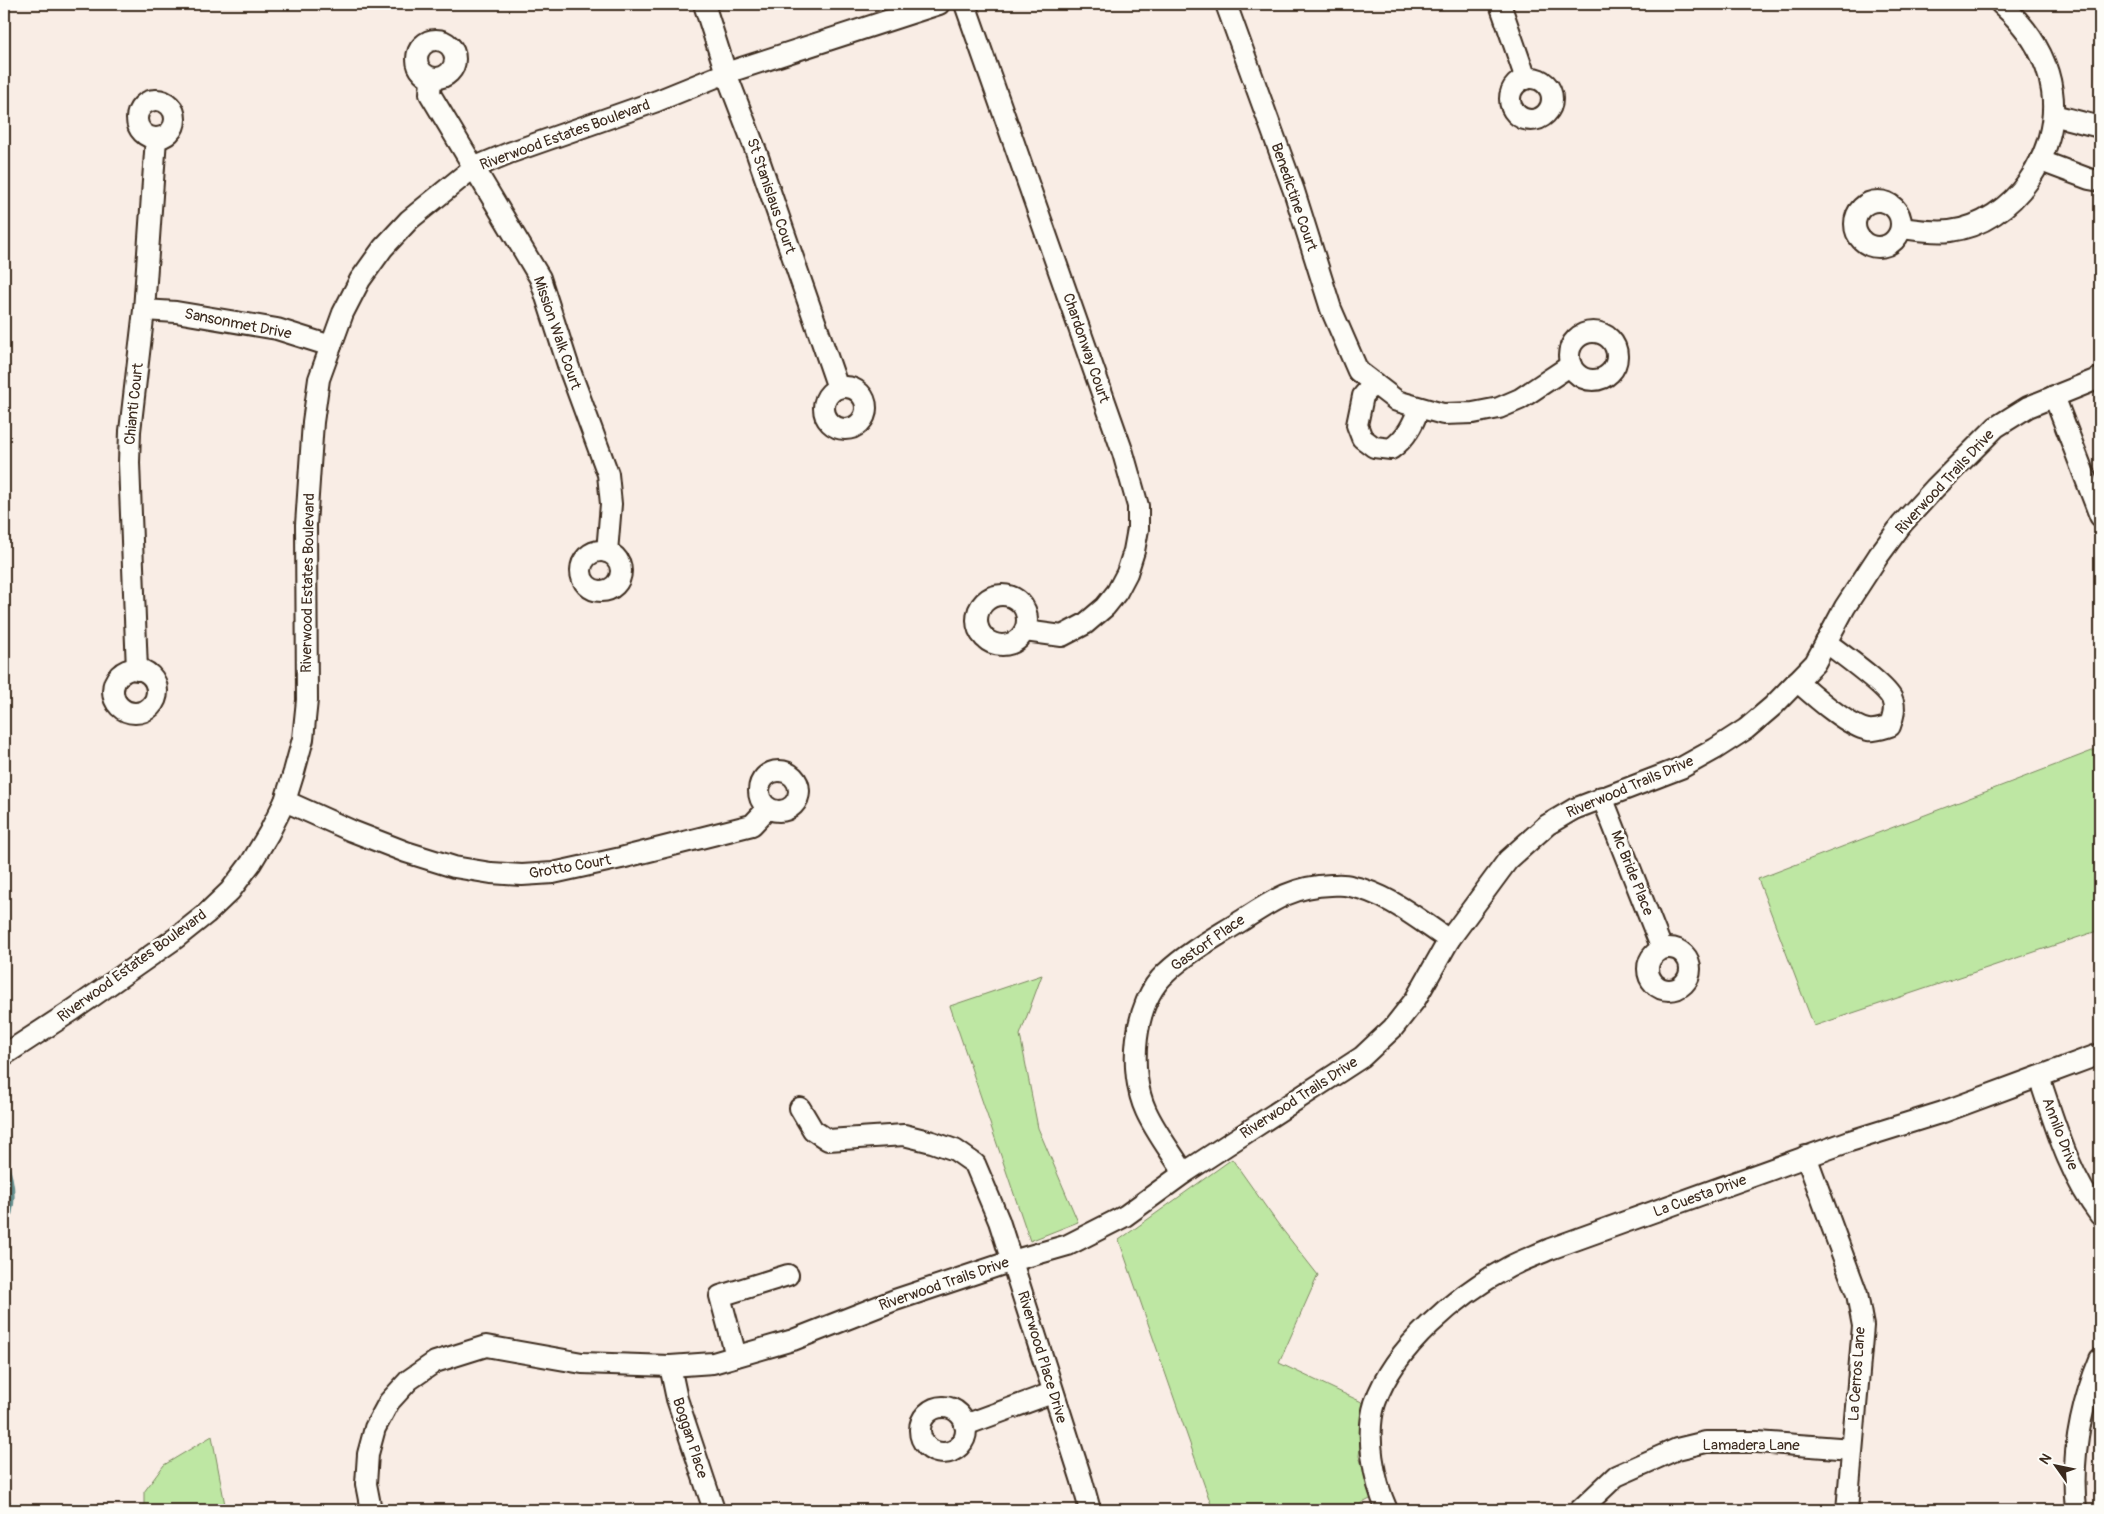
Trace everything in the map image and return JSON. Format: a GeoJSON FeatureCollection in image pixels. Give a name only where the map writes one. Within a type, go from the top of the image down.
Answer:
{"type":"FeatureCollection","features":[{"type":"Feature","properties":{"kind":"street","name":"St Stanislaus Court"},"geometry":{"type":"LineString","coordinates":[[704,4],[726,73],[756,152],[838,388]]}},
{"type":"Feature","properties":{"kind":"street","name":"Riverwood Estates Boulevard"},"geometry":{"type":"LineString","coordinates":[[4,1055],[89,998],[206,914],[230,892],[252,863],[269,833],[284,801],[303,738],[307,700],[306,525],[313,422],[319,379],[343,313],[360,280],[383,248],[409,220],[473,168],[509,153],[657,101],[726,73],[939,4]]}},
{"type":"Feature","properties":{"kind":"street","name":"Chardonway Court"},"geometry":{"type":"LineString","coordinates":[[965,4],[1123,453],[1138,506],[1138,528],[1134,551],[1127,573],[1117,592],[1105,608],[1085,624],[1062,636],[1024,632]]}},
{"type":"Feature","properties":{"kind":"street","name":"Benedictine Court"},"geometry":{"type":"LineString","coordinates":[[1226,4],[1294,191],[1331,309],[1358,371],[1397,401],[1443,414],[1473,414],[1498,408],[1520,399],[1571,365]]}},
{"type":"Feature","properties":{"kind":"street"},"geometry":{"type":"LineString","coordinates":[[1500,4],[1526,78]]}},
{"type":"Feature","properties":{"kind":"street"},"geometry":{"type":"LineString","coordinates":[[1901,228],[1931,232],[1951,231],[1990,217],[2006,206],[2024,188],[2041,161],[2053,114],[2052,91],[2037,46],[2027,30],[2002,4]]}},
{"type":"Feature","properties":{"kind":"street","name":"Mission Walk Court"},"geometry":{"type":"LineString","coordinates":[[432,78],[430,94],[540,278],[569,368],[608,474],[611,504],[607,552]]}},
{"type":"Feature","properties":{"kind":"street"},"geometry":{"type":"LineString","coordinates":[[2053,114],[2100,126]]}},
{"type":"Feature","properties":{"kind":"street","name":"Chianti Court"},"geometry":{"type":"LineString","coordinates":[[137,670],[129,463],[130,431],[144,310],[156,138]]}},
{"type":"Feature","properties":{"kind":"street"},"geometry":{"type":"LineString","coordinates":[[2041,161],[2089,180],[2100,181]]}},
{"type":"Feature","properties":{"kind":"street","name":"Sansonmet Drive"},"geometry":{"type":"LineString","coordinates":[[144,310],[176,312],[277,329],[331,346]]}},
{"type":"Feature","properties":{"kind":"street","name":"Riverwood Trails Drive"},"geometry":{"type":"LineString","coordinates":[[371,1510],[366,1484],[368,1454],[375,1428],[394,1397],[410,1380],[435,1362],[486,1346],[582,1364],[670,1366],[713,1363],[794,1340],[894,1300],[1012,1261],[1068,1245],[1125,1216],[1184,1173],[1362,1057],[1393,1028],[1415,1000],[1449,940],[1508,860],[1548,824],[1574,809],[1602,797],[1681,768],[1715,750],[1746,729],[1815,663],[1845,606],[1902,524],[1996,427],[2028,407],[2100,378]]}},
{"type":"Feature","properties":{"kind":"street"},"geometry":{"type":"LineString","coordinates":[[1374,384],[1363,396],[1357,425],[1362,438],[1374,448],[1391,449],[1403,440],[1419,408]]}},
{"type":"Feature","properties":{"kind":"street"},"geometry":{"type":"LineString","coordinates":[[2054,396],[2100,516]]}},
{"type":"Feature","properties":{"kind":"street"},"geometry":{"type":"LineString","coordinates":[[1797,681],[1837,713],[1866,730],[1876,730],[1890,726],[1894,713],[1892,698],[1880,685],[1826,642]]}},
{"type":"Feature","properties":{"kind":"street","name":"Mc Bride Place"},"geometry":{"type":"LineString","coordinates":[[1602,797],[1662,949]]}},
{"type":"Feature","properties":{"kind":"street","name":"Grotto Court"},"geometry":{"type":"LineString","coordinates":[[284,801],[352,831],[454,867],[491,874],[522,875],[553,873],[752,825],[768,808]]}},
{"type":"Feature","properties":{"kind":"street","name":"Gastorf Place"},"geometry":{"type":"LineString","coordinates":[[1184,1173],[1146,1111],[1137,1082],[1136,1048],[1140,1022],[1149,996],[1165,973],[1274,899],[1299,888],[1349,885],[1373,893],[1402,908],[1449,940]]}},
{"type":"Feature","properties":{"kind":"street","name":"La Cuesta Drive"},"geometry":{"type":"LineString","coordinates":[[1386,1510],[1378,1490],[1372,1456],[1374,1405],[1384,1382],[1395,1364],[1415,1341],[1449,1308],[1479,1286],[1509,1267],[1550,1249],[1680,1204],[1806,1156],[1943,1112],[2100,1054]]}},
{"type":"Feature","properties":{"kind":"street","name":"Annilo Drive"},"geometry":{"type":"LineString","coordinates":[[2039,1077],[2061,1141],[2074,1171],[2088,1199],[2100,1215]]}},
{"type":"Feature","properties":{"kind":"street","name":"Riverwood Place Drive"},"geometry":{"type":"LineString","coordinates":[[800,1108],[813,1130],[828,1140],[904,1135],[955,1150],[975,1164],[999,1221],[1090,1510]]}},
{"type":"Feature","properties":{"kind":"street","name":"La Cerros Lane"},"geometry":{"type":"LineString","coordinates":[[1806,1156],[1857,1294],[1863,1326],[1847,1510]]}},
{"type":"Feature","properties":{"kind":"street"},"geometry":{"type":"LineString","coordinates":[[736,1356],[720,1296],[788,1275]]}},
{"type":"Feature","properties":{"kind":"street"},"geometry":{"type":"LineString","coordinates":[[2076,1510],[2074,1488],[2076,1451],[2092,1378],[2100,1360]]}},
{"type":"Feature","properties":{"kind":"street","name":"Boggan Place"},"geometry":{"type":"LineString","coordinates":[[670,1366],[677,1399],[714,1510]]}},
{"type":"Feature","properties":{"kind":"street"},"geometry":{"type":"LineString","coordinates":[[965,1425],[1052,1393]]}},
{"type":"Feature","properties":{"kind":"street","name":"Lamadera Lane"},"geometry":{"type":"LineString","coordinates":[[1580,1510],[1616,1476],[1677,1449],[1706,1442],[1757,1442],[1852,1449]]}},
{"type":"Feature","properties":{"kind":"green space"},"geometry":{"type":"Polygon","coordinates":[[[2100,748],[2100,930],[1814,1026],[1758,879],[2100,748]]]}},
{"type":"Feature","properties":{"kind":"green space"},"geometry":{"type":"Polygon","coordinates":[[[1042,975],[1020,1035],[1038,1128],[1078,1222],[1030,1241],[950,1006],[1042,975]]]}},
{"type":"Feature","properties":{"kind":"green space"},"geometry":{"type":"Polygon","coordinates":[[[1232,1159],[1278,1224],[1318,1275],[1279,1363],[1366,1404],[1359,1456],[1372,1498],[1349,1510],[1213,1510],[1119,1240],[1232,1159]]]}},
{"type":"Feature","properties":{"kind":"green space"},"geometry":{"type":"Polygon","coordinates":[[[212,1436],[226,1510],[144,1510],[144,1492],[164,1465],[212,1436]]]}},
{"type":"Feature","properties":{"kind":"waterway"},"geometry":{"type":"LineString","coordinates":[[4,1159],[10,1178],[12,1196],[10,1213],[4,1232]]}},
{"type":"Feature","properties":{"kind":"waterway"},"geometry":{"type":"LineString","coordinates":[[4,1498],[13,1510]]}}]}
